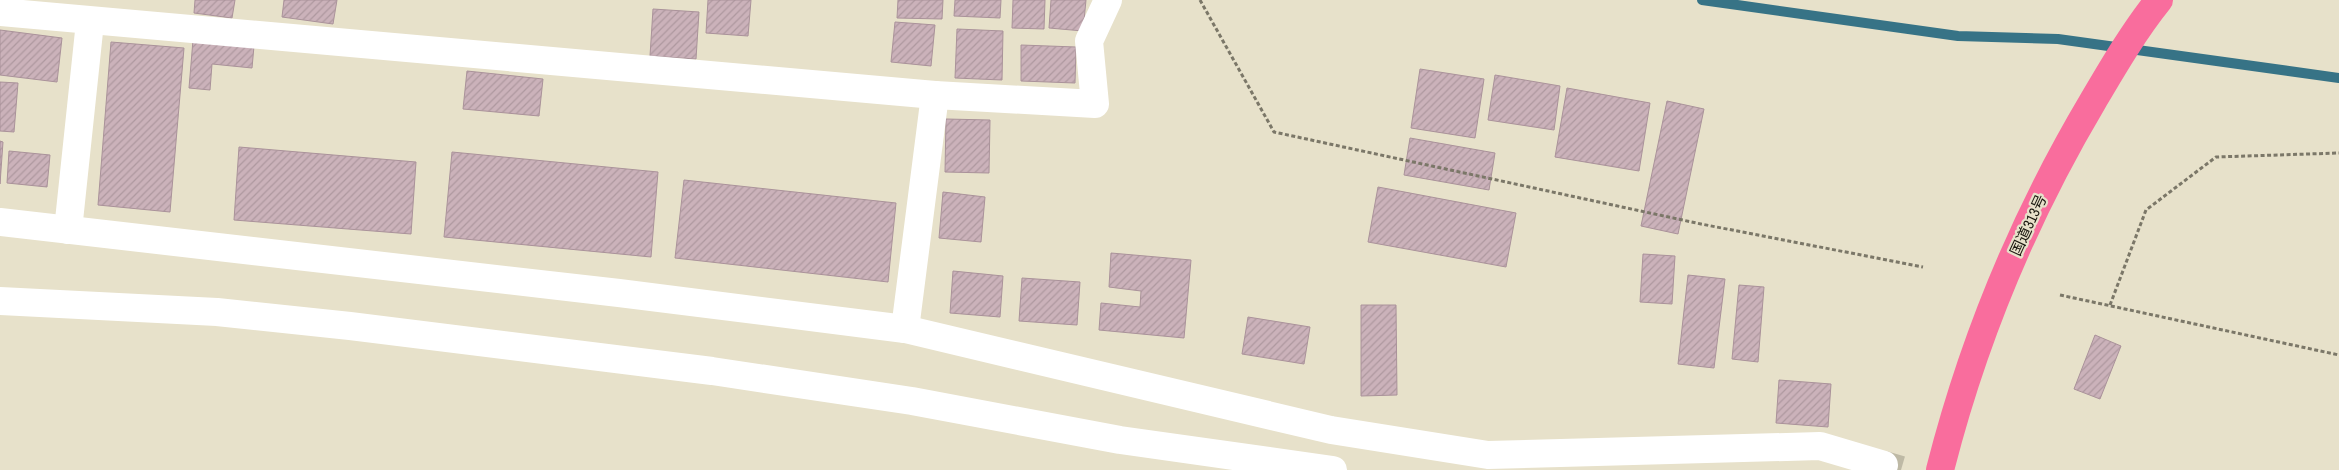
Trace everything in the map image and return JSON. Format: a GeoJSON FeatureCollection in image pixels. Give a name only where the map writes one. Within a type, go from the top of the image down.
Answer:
{"type":"FeatureCollection","features":[{"type":"Feature","properties":{"kind":"highway","name":"国道313号"},"geometry":{"type":"LineString","coordinates":[[1940,470],[1974,352],[1996,294],[2043,193],[2074,134],[2106,79],[2157,1]]}},
{"type":"Feature","properties":{"kind":"street"},"geometry":{"type":"LineString","coordinates":[[0,12],[90,22],[935,95],[1095,104],[1090,41],[1108,0]]}},
{"type":"Feature","properties":{"kind":"street"},"geometry":{"type":"LineString","coordinates":[[68,230],[90,22]]}},
{"type":"Feature","properties":{"kind":"street"},"geometry":{"type":"LineString","coordinates":[[905,329],[935,95]]}},
{"type":"Feature","properties":{"kind":"street"},"geometry":{"type":"LineString","coordinates":[[0,222],[619,293],[905,329],[1331,430],[1488,455],[1820,446],[1884,465]]}},
{"type":"Feature","properties":{"kind":"street"},"geometry":{"type":"LineString","coordinates":[[0,301],[217,312],[359,327],[702,370],[912,401],[1120,440],[1333,470]]}},
{"type":"Feature","properties":{"kind":"path"},"geometry":{"type":"LineString","coordinates":[[1200,0],[1274,132],[1702,224],[1923,267]]}},
{"type":"Feature","properties":{"kind":"path"},"geometry":{"type":"LineString","coordinates":[[2110,305],[2146,210],[2216,158],[2339,153]]}},
{"type":"Feature","properties":{"kind":"path"},"geometry":{"type":"LineString","coordinates":[[2060,295],[2339,354]]}},
{"type":"Feature","properties":{"kind":"building"},"geometry":{"type":"Polygon","coordinates":[[[195,0],[235,0],[232,18],[194,13],[195,0]]]}},
{"type":"Feature","properties":{"kind":"building"},"geometry":{"type":"Polygon","coordinates":[[[284,0],[337,0],[333,24],[282,17],[284,0]]]}},
{"type":"Feature","properties":{"kind":"building"},"geometry":{"type":"Polygon","coordinates":[[[708,0],[751,0],[748,36],[706,33],[708,0]]]}},
{"type":"Feature","properties":{"kind":"building"},"geometry":{"type":"Polygon","coordinates":[[[898,0],[943,0],[942,19],[897,18],[898,0]]]}},
{"type":"Feature","properties":{"kind":"building"},"geometry":{"type":"Polygon","coordinates":[[[955,0],[1001,0],[1000,18],[954,16],[955,0]]]}},
{"type":"Feature","properties":{"kind":"building"},"geometry":{"type":"Polygon","coordinates":[[[1013,0],[1045,0],[1044,29],[1012,28],[1013,0]]]}},
{"type":"Feature","properties":{"kind":"building"},"geometry":{"type":"Polygon","coordinates":[[[1051,0],[1086,0],[1083,31],[1049,28],[1051,0]]]}},
{"type":"Feature","properties":{"kind":"building"},"geometry":{"type":"Polygon","coordinates":[[[653,9],[699,12],[696,59],[650,56],[653,9]]]}},
{"type":"Feature","properties":{"kind":"building"},"geometry":{"type":"Polygon","coordinates":[[[895,22],[935,25],[931,66],[891,62],[895,22]]]}},
{"type":"Feature","properties":{"kind":"building"},"geometry":{"type":"Polygon","coordinates":[[[957,29],[1003,31],[1002,80],[955,78],[957,29]]]}},
{"type":"Feature","properties":{"kind":"building"},"geometry":{"type":"Polygon","coordinates":[[[0,30],[62,38],[57,82],[0,75],[0,30]]]}},
{"type":"Feature","properties":{"kind":"building"},"geometry":{"type":"Polygon","coordinates":[[[193,40],[254,46],[252,68],[212,64],[210,90],[189,88],[193,40]]]}},
{"type":"Feature","properties":{"kind":"building"},"geometry":{"type":"Polygon","coordinates":[[[111,42],[184,48],[170,212],[98,205],[111,42]]]}},
{"type":"Feature","properties":{"kind":"building"},"geometry":{"type":"Polygon","coordinates":[[[1021,45],[1076,47],[1075,83],[1021,81],[1021,45]]]}},
{"type":"Feature","properties":{"kind":"building"},"geometry":{"type":"Polygon","coordinates":[[[1420,69],[1484,79],[1475,138],[1411,128],[1420,69]]]}},
{"type":"Feature","properties":{"kind":"building"},"geometry":{"type":"Polygon","coordinates":[[[467,71],[543,79],[539,116],[463,109],[467,71]]]}},
{"type":"Feature","properties":{"kind":"building"},"geometry":{"type":"Polygon","coordinates":[[[1495,75],[1560,86],[1554,130],[1488,120],[1495,75]]]}},
{"type":"Feature","properties":{"kind":"building"},"geometry":{"type":"Polygon","coordinates":[[[0,82],[18,83],[14,132],[0,131],[0,82]]]}},
{"type":"Feature","properties":{"kind":"building"},"geometry":{"type":"Polygon","coordinates":[[[1567,88],[1650,103],[1639,171],[1555,157],[1567,88]]]}},
{"type":"Feature","properties":{"kind":"building"},"geometry":{"type":"Polygon","coordinates":[[[1667,101],[1704,109],[1678,234],[1641,226],[1667,101]]]}},
{"type":"Feature","properties":{"kind":"building"},"geometry":{"type":"Polygon","coordinates":[[[946,119],[990,120],[989,173],[945,172],[946,119]]]}},
{"type":"Feature","properties":{"kind":"building"},"geometry":{"type":"Polygon","coordinates":[[[1410,138],[1495,153],[1489,190],[1404,175],[1410,138]]]}},
{"type":"Feature","properties":{"kind":"building"},"geometry":{"type":"Polygon","coordinates":[[[0,141],[3,142],[0,184],[0,141]]]}},
{"type":"Feature","properties":{"kind":"building"},"geometry":{"type":"Polygon","coordinates":[[[239,147],[416,162],[411,234],[234,220],[239,147]]]}},
{"type":"Feature","properties":{"kind":"building"},"geometry":{"type":"Polygon","coordinates":[[[9,151],[50,155],[47,187],[7,183],[9,151]]]}},
{"type":"Feature","properties":{"kind":"building"},"geometry":{"type":"Polygon","coordinates":[[[452,152],[658,172],[651,257],[444,237],[452,152]]]}},
{"type":"Feature","properties":{"kind":"building"},"geometry":{"type":"Polygon","coordinates":[[[684,180],[896,203],[888,282],[675,258],[684,180]]]}},
{"type":"Feature","properties":{"kind":"building"},"geometry":{"type":"Polygon","coordinates":[[[1378,187],[1516,213],[1506,267],[1368,242],[1378,187]]]}},
{"type":"Feature","properties":{"kind":"building"},"geometry":{"type":"Polygon","coordinates":[[[943,192],[985,197],[981,242],[939,238],[943,192]]]}},
{"type":"Feature","properties":{"kind":"building"},"geometry":{"type":"Polygon","coordinates":[[[1111,253],[1191,260],[1184,338],[1099,330],[1101,303],[1140,307],[1141,291],[1109,287],[1111,253]]]}},
{"type":"Feature","properties":{"kind":"building"},"geometry":{"type":"Polygon","coordinates":[[[1643,254],[1675,256],[1672,304],[1640,302],[1643,254]]]}},
{"type":"Feature","properties":{"kind":"building"},"geometry":{"type":"Polygon","coordinates":[[[953,271],[1003,276],[1000,317],[950,313],[953,271]]]}},
{"type":"Feature","properties":{"kind":"building"},"geometry":{"type":"Polygon","coordinates":[[[1688,275],[1725,279],[1714,368],[1678,364],[1688,275]]]}},
{"type":"Feature","properties":{"kind":"building"},"geometry":{"type":"Polygon","coordinates":[[[1022,278],[1080,282],[1077,325],[1019,321],[1022,278]]]}},
{"type":"Feature","properties":{"kind":"building"},"geometry":{"type":"Polygon","coordinates":[[[1739,285],[1764,287],[1758,362],[1732,359],[1739,285]]]}},
{"type":"Feature","properties":{"kind":"building"},"geometry":{"type":"Polygon","coordinates":[[[1361,305],[1396,305],[1397,395],[1361,396],[1361,305]]]}},
{"type":"Feature","properties":{"kind":"building"},"geometry":{"type":"Polygon","coordinates":[[[1248,317],[1310,327],[1304,364],[1242,354],[1248,317]]]}},
{"type":"Feature","properties":{"kind":"building"},"geometry":{"type":"Polygon","coordinates":[[[2095,335],[2121,346],[2100,399],[2074,389],[2095,335]]]}},
{"type":"Feature","properties":{"kind":"building"},"geometry":{"type":"Polygon","coordinates":[[[1779,380],[1831,384],[1828,427],[1776,423],[1779,380]]]}},
{"type":"Feature","properties":{"kind":"waterway"},"geometry":{"type":"LineString","coordinates":[[1702,0],[1958,36],[2058,39],[2339,78]]}},
{"type":"Feature","properties":{"kind":"tunnel"},"geometry":{"type":"LineString","coordinates":[[1884,465],[1901,470]]}}]}
